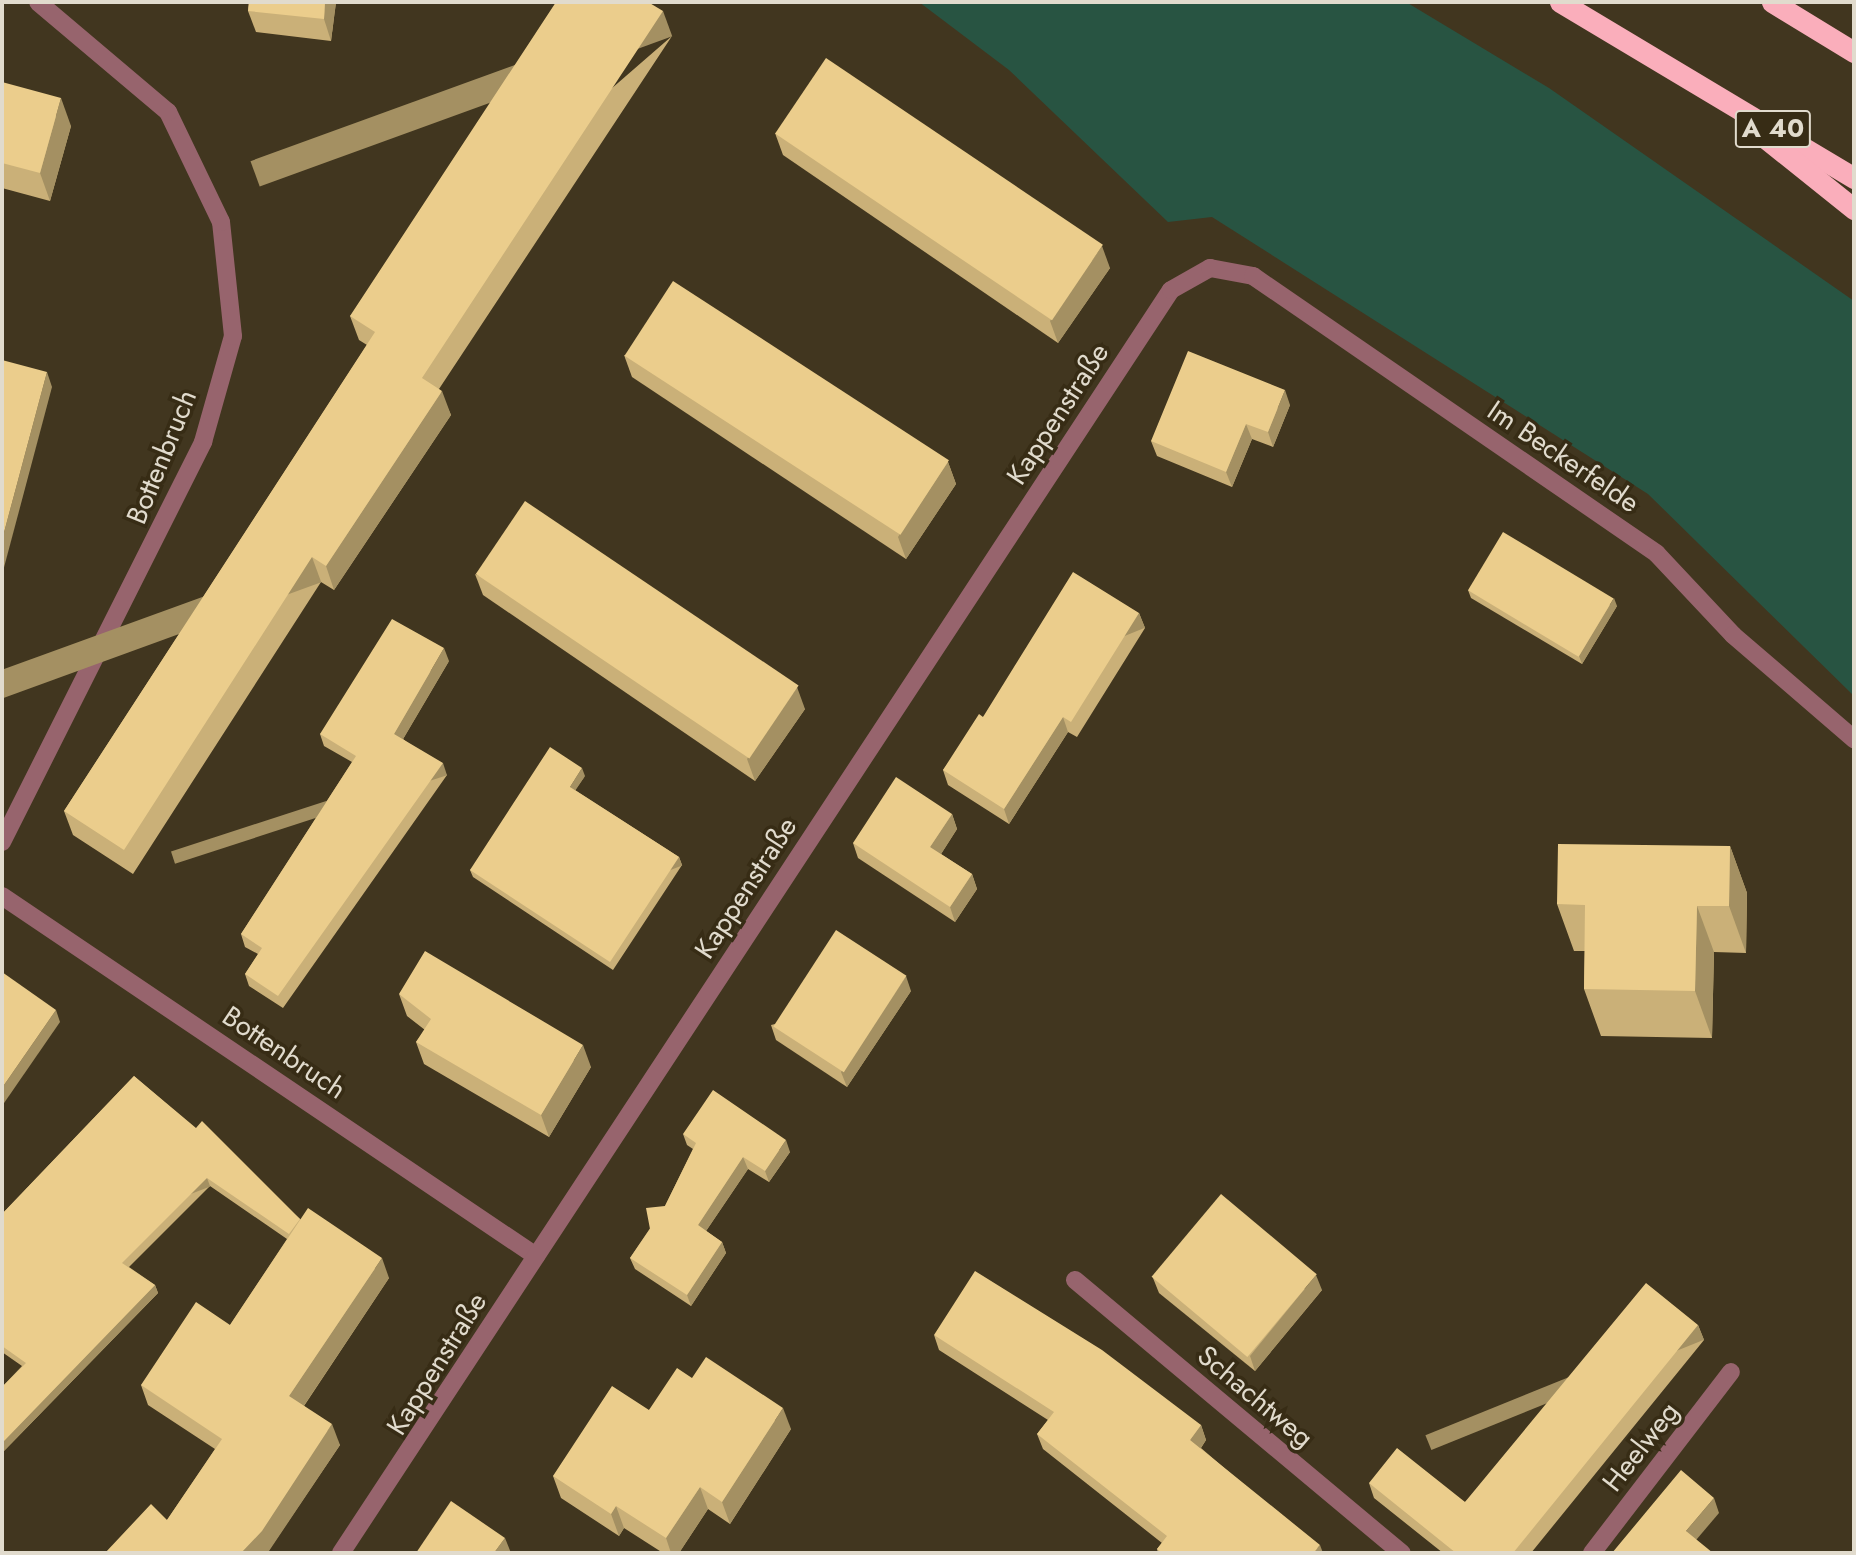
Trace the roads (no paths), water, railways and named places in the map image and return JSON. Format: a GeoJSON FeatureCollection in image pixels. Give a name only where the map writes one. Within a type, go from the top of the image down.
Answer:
{"type":"FeatureCollection","features":[{"type":"Feature","properties":{"kind":"highway","name":"A 40"},"geometry":{"type":"LineString","coordinates":[[1560,2],[1854,178]]}},
{"type":"Feature","properties":{"kind":"highway"},"geometry":{"type":"LineString","coordinates":[[1772,2],[1854,52]]}},
{"type":"Feature","properties":{"kind":"highway"},"geometry":{"type":"LineString","coordinates":[[1691,80],[1854,209]]}},
{"type":"Feature","properties":{"kind":"street","name":"Bottenbruch"},"geometry":{"type":"LineString","coordinates":[[2,842],[197,454],[233,336],[221,222],[168,112],[38,2]]}},
{"type":"Feature","properties":{"kind":"street","name":"Im Beckerfelde"},"geometry":{"type":"LineString","coordinates":[[1210,268],[1253,276],[1657,554],[1733,635],[1854,739]]}},
{"type":"Feature","properties":{"kind":"street","name":"Kappenstraße"},"geometry":{"type":"LineString","coordinates":[[341,1553],[1171,290],[1210,268]]}},
{"type":"Feature","properties":{"kind":"street","name":"Bottenbruch"},"geometry":{"type":"LineString","coordinates":[[2,895],[536,1256]]}},
{"type":"Feature","properties":{"kind":"street","name":"Schachtweg"},"geometry":{"type":"LineString","coordinates":[[1075,1280],[1402,1553]]}},
{"type":"Feature","properties":{"kind":"street","name":"Heelweg"},"geometry":{"type":"LineString","coordinates":[[1592,1553],[1731,1372]]}}]}
